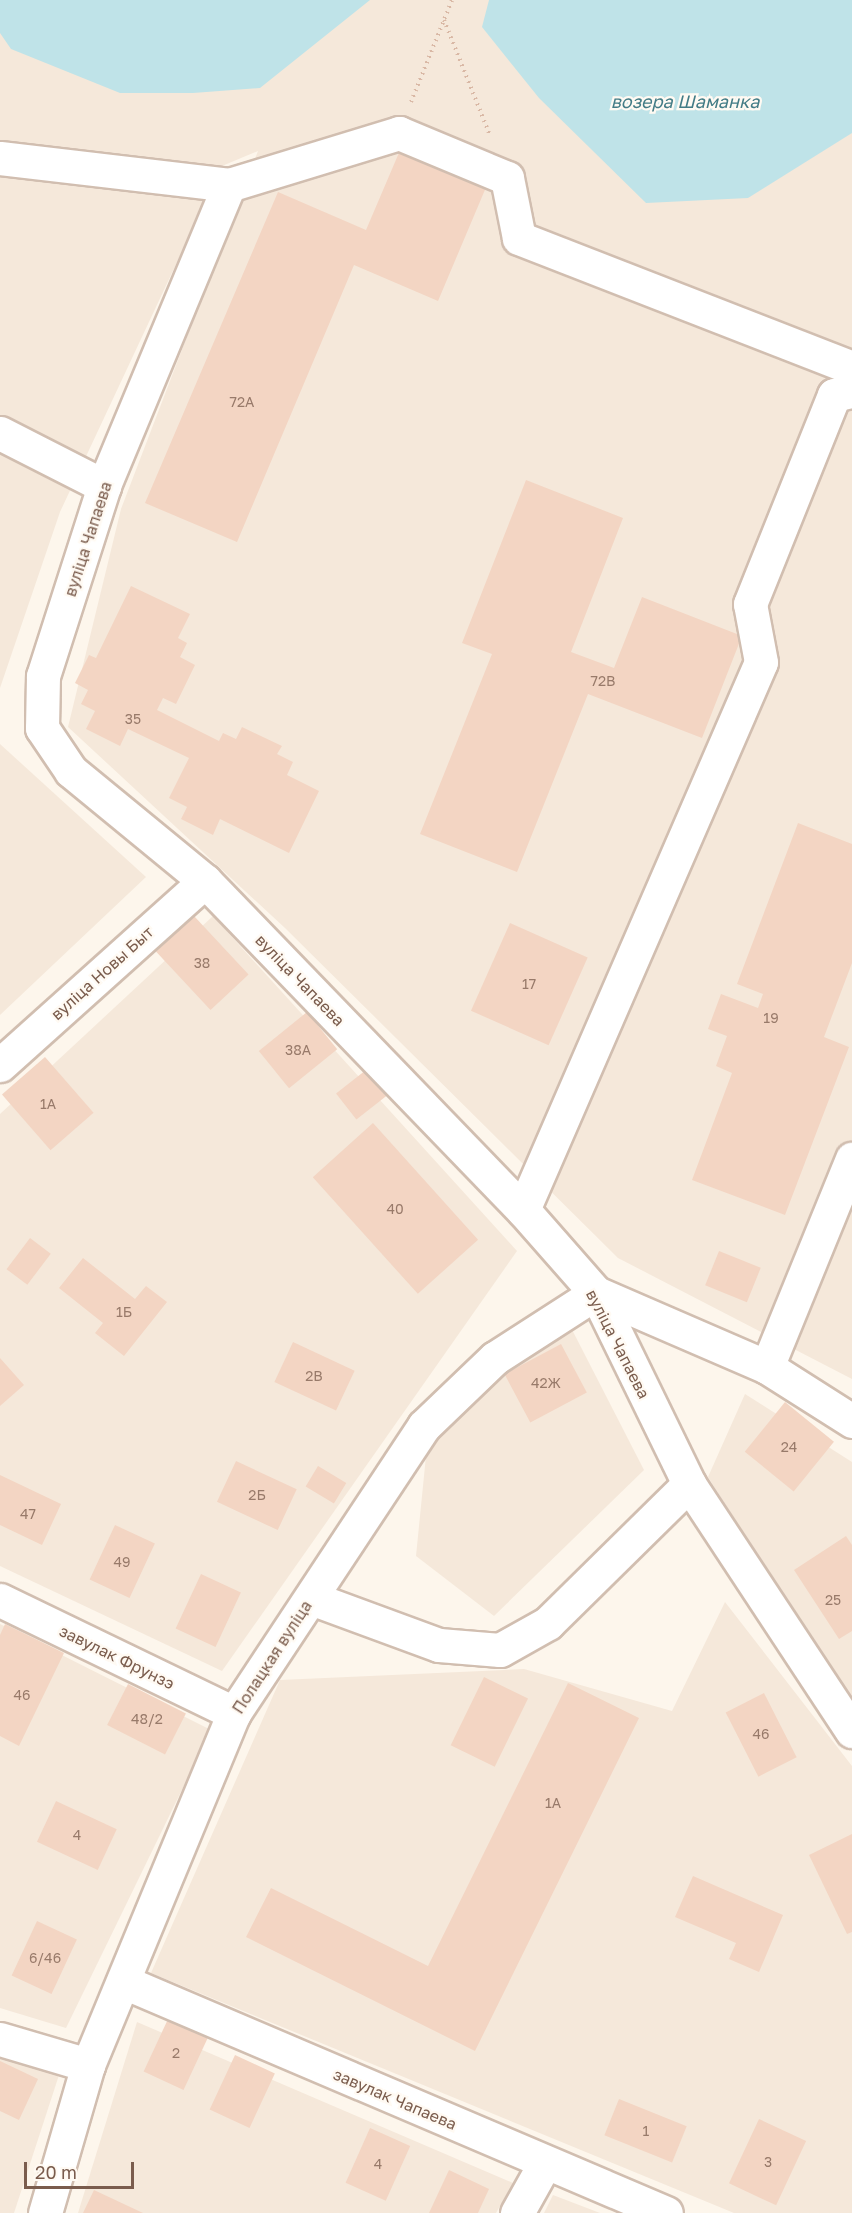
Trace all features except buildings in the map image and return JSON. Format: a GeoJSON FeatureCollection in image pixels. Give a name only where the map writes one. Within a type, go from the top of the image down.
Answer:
{"type":"FeatureCollection","features":[{"type":"Feature","properties":{"kind":"street"},"geometry":{"type":"LineString","coordinates":[[0,158],[230,186],[399,133],[507,178],[519,238],[852,368]]}},
{"type":"Feature","properties":{"kind":"street","name":"вуліца Чапаева"},"geometry":{"type":"LineString","coordinates":[[230,186],[104,486],[43,676],[42,728],[71,771],[205,881],[523,1210],[596,1293],[689,1484],[852,1731]]}},
{"type":"Feature","properties":{"kind":"street"},"geometry":{"type":"LineString","coordinates":[[523,1210],[761,662],[750,604],[834,395],[852,391]]}},
{"type":"Feature","properties":{"kind":"street"},"geometry":{"type":"LineString","coordinates":[[0,434],[104,486]]}},
{"type":"Feature","properties":{"kind":"street","name":"вуліца Новы Быт"},"geometry":{"type":"LineString","coordinates":[[0,1065],[205,881]]}},
{"type":"Feature","properties":{"kind":"street"},"geometry":{"type":"LineString","coordinates":[[767,1367],[852,1159]]}},
{"type":"Feature","properties":{"kind":"street"},"geometry":{"type":"LineString","coordinates":[[596,1293],[767,1367],[852,1421]]}},
{"type":"Feature","properties":{"kind":"street","name":"Полацкая вуліца"},"geometry":{"type":"LineString","coordinates":[[45,2213],[88,2066],[234,1713],[424,1426],[495,1358],[596,1293]]}},
{"type":"Feature","properties":{"kind":"street"},"geometry":{"type":"LineString","coordinates":[[311,1598],[439,1645],[500,1650],[548,1623],[689,1484]]}},
{"type":"Feature","properties":{"kind":"street","name":"завулак Фрунзэ"},"geometry":{"type":"LineString","coordinates":[[0,1600],[234,1713]]}},
{"type":"Feature","properties":{"kind":"street","name":"завулак Чапаева"},"geometry":{"type":"LineString","coordinates":[[124,1982],[666,2213]]}},
{"type":"Feature","properties":{"kind":"street"},"geometry":{"type":"LineString","coordinates":[[0,2039],[88,2066]]}},
{"type":"Feature","properties":{"kind":"street"},"geometry":{"type":"LineString","coordinates":[[518,2213],[545,2163]]}},
{"type":"Feature","properties":{"kind":"path"},"geometry":{"type":"LineString","coordinates":[[399,133],[452,0]]}},
{"type":"Feature","properties":{"kind":"path"},"geometry":{"type":"LineString","coordinates":[[444,20],[507,178]]}},
{"type":"Feature","properties":{"kind":"shaded area"},"geometry":{"type":"Polygon","coordinates":[[[0,0],[852,0],[852,1379],[618,1258],[285,928],[68,727],[121,509],[258,151],[222,166],[60,512],[0,688],[0,0]]]}},
{"type":"Feature","properties":{"kind":"shaded area"},"geometry":{"type":"Polygon","coordinates":[[[0,744],[146,877],[0,1015],[0,744]]]}},
{"type":"Feature","properties":{"kind":"shaded area"},"geometry":{"type":"Polygon","coordinates":[[[213,916],[517,1251],[222,1671],[0,1566],[0,1114],[213,916]]]}},
{"type":"Feature","properties":{"kind":"shaded area"},"geometry":{"type":"Polygon","coordinates":[[[565,1316],[644,1470],[494,1616],[416,1556],[427,1446],[565,1316]]]}},
{"type":"Feature","properties":{"kind":"shaded area"},"geometry":{"type":"Polygon","coordinates":[[[745,1394],[852,1462],[852,1706],[708,1477],[745,1394]]]}},
{"type":"Feature","properties":{"kind":"shaded area"},"geometry":{"type":"Polygon","coordinates":[[[725,1602],[852,1766],[852,2213],[734,2213],[151,1973],[280,1680],[524,1669],[672,1711],[725,1602]]]}},
{"type":"Feature","properties":{"kind":"shaded area"},"geometry":{"type":"Polygon","coordinates":[[[0,1624],[211,1730],[66,2028],[0,2008],[0,1624]]]}},
{"type":"Feature","properties":{"kind":"shaded area"},"geometry":{"type":"Polygon","coordinates":[[[137,2022],[513,2183],[496,2213],[78,2213],[137,2022]]]}},
{"type":"Feature","properties":{"kind":"shaded area"},"geometry":{"type":"Polygon","coordinates":[[[0,2057],[59,2075],[14,2213],[0,2213],[0,2057]]]}},
{"type":"Feature","properties":{"kind":"shaded area"},"geometry":{"type":"Polygon","coordinates":[[[553,2195],[600,2213],[544,2213],[553,2195]]]}},
{"type":"Feature","properties":{"kind":"water"},"geometry":{"type":"Polygon","coordinates":[[[0,0],[370,0],[260,88],[193,93],[120,93],[11,49],[0,33],[0,0]]]}},
{"type":"Feature","properties":{"kind":"water","name":"возера Шаманка"},"geometry":{"type":"Polygon","coordinates":[[[489,0],[852,0],[852,133],[748,198],[646,203],[539,98],[482,27],[489,0]]]}}]}
